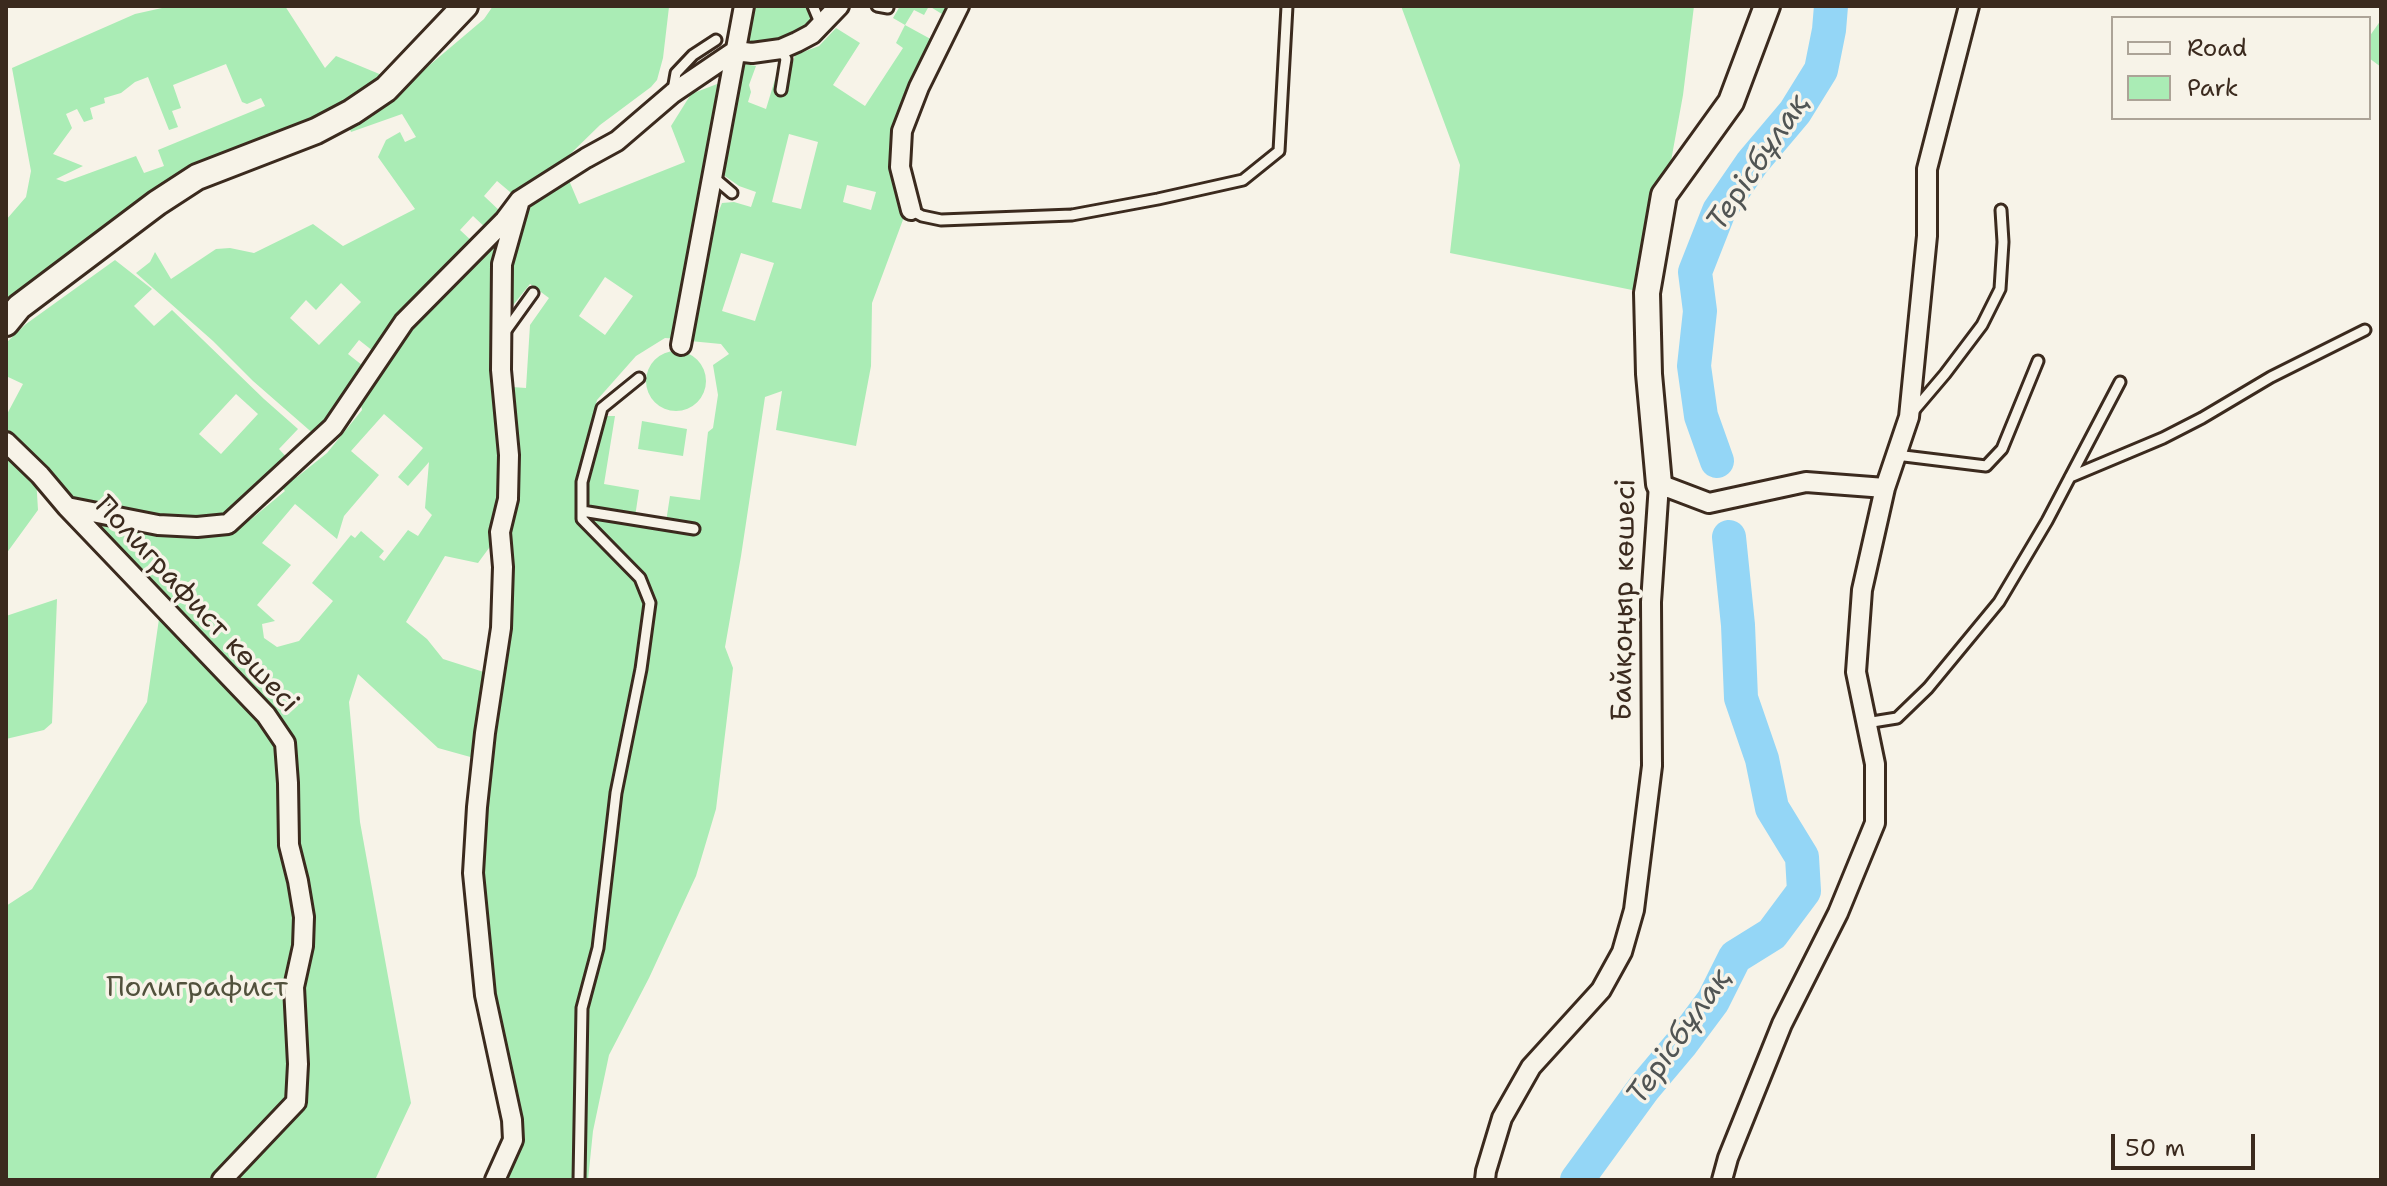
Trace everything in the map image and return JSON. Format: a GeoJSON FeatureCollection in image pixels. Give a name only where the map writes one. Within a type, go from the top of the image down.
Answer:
{"type":"FeatureCollection","features":[{"type":"Feature","properties":{"kind":"street"},"geometry":{"type":"LineString","coordinates":[[6,323],[19,307],[157,203],[197,177],[316,131],[386,89],[465,6]]}},
{"type":"Feature","properties":{"kind":"street"},"geometry":{"type":"LineString","coordinates":[[681,345],[744,6]]}},
{"type":"Feature","properties":{"kind":"street"},"geometry":{"type":"LineString","coordinates":[[67,507],[158,525],[197,527],[228,524],[333,427],[404,322],[505,220],[520,200],[617,141],[673,93],[735,51],[752,53],[781,49],[812,34],[839,6]]}},
{"type":"Feature","properties":{"kind":"street"},"geometry":{"type":"LineString","coordinates":[[911,210],[900,167],[902,131],[919,87],[959,6]]}},
{"type":"Feature","properties":{"kind":"street","name":"Байқоңыр көшесі"},"geometry":{"type":"LineString","coordinates":[[1485,1180],[1502,1118],[1531,1067],[1601,990],[1622,952],[1634,910],[1652,766],[1651,602],[1659,484],[1649,374],[1647,293],[1664,195],[1731,102],[1767,6]]}},
{"type":"Feature","properties":{"kind":"street"},"geometry":{"type":"LineString","coordinates":[[1722,1180],[1782,1024],[1838,913],[1875,823],[1875,764],[1856,672],[1862,590],[1885,488],[1909,417],[1927,236],[1927,169],[1969,6]]}},
{"type":"Feature","properties":{"kind":"street"},"geometry":{"type":"LineString","coordinates":[[495,1180],[513,1140],[512,1120],[485,995],[473,873],[485,733],[501,628],[503,567],[500,532],[508,499],[509,455],[501,370],[502,264],[520,200]]}},
{"type":"Feature","properties":{"kind":"street","name":"Полиграфист көшесі"},"geometry":{"type":"LineString","coordinates":[[6,442],[266,715],[285,743],[289,845],[304,917],[303,946],[294,987],[298,1064],[296,1102],[222,1180]]}},
{"type":"Feature","properties":{"kind":"street"},"geometry":{"type":"LineString","coordinates":[[1659,484],[1709,503],[1806,482],[1885,488]]}},
{"type":"Feature","properties":{"kind":"lane"},"geometry":{"type":"LineString","coordinates":[[813,6],[821,25]]}},
{"type":"Feature","properties":{"kind":"lane"},"geometry":{"type":"LineString","coordinates":[[911,210],[941,220],[1072,215],[1243,180],[1279,151],[1287,6]]}},
{"type":"Feature","properties":{"kind":"lane"},"geometry":{"type":"LineString","coordinates":[[673,93],[676,73],[693,55],[716,40]]}},
{"type":"Feature","properties":{"kind":"lane"},"geometry":{"type":"LineString","coordinates":[[781,49],[786,59],[781,90]]}},
{"type":"Feature","properties":{"kind":"lane"},"geometry":{"type":"LineString","coordinates":[[712,176],[732,193]]}},
{"type":"Feature","properties":{"kind":"lane"},"geometry":{"type":"LineString","coordinates":[[1909,417],[1982,325],[2000,289],[2003,242],[2001,210]]}},
{"type":"Feature","properties":{"kind":"lane"},"geometry":{"type":"LineString","coordinates":[[501,339],[533,293]]}},
{"type":"Feature","properties":{"kind":"lane"},"geometry":{"type":"LineString","coordinates":[[2070,477],[2189,425],[2271,377],[2365,330]]}},
{"type":"Feature","properties":{"kind":"lane"},"geometry":{"type":"LineString","coordinates":[[1896,455],[1986,466],[2002,449],[2038,361]]}},
{"type":"Feature","properties":{"kind":"lane"},"geometry":{"type":"LineString","coordinates":[[579,1180],[582,1008],[598,948],[616,793],[641,669],[650,603],[640,578],[582,519],[582,482],[602,408],[639,378]]}},
{"type":"Feature","properties":{"kind":"lane"},"geometry":{"type":"LineString","coordinates":[[1866,723],[1897,718],[1928,688],[1999,602],[2120,382]]}},
{"type":"Feature","properties":{"kind":"lane"},"geometry":{"type":"LineString","coordinates":[[582,511],[694,529]]}},
{"type":"Feature","properties":{"kind":"green space"},"geometry":{"type":"Polygon","coordinates":[[[171,6],[285,6],[325,68],[336,56],[389,78],[312,128],[194,173],[6,314],[6,220],[26,197],[31,171],[12,68],[135,14],[171,6]],[[226,64],[173,85],[181,108],[172,111],[178,127],[169,130],[148,77],[135,82],[121,93],[104,98],[105,103],[90,108],[93,119],[84,122],[77,109],[66,114],[72,128],[53,154],[83,166],[56,179],[65,182],[136,156],[144,173],[164,166],[158,150],[265,106],[261,98],[247,104],[242,102],[226,64]]]}},
{"type":"Feature","properties":{"kind":"green space"},"geometry":{"type":"Polygon","coordinates":[[[493,6],[669,7],[657,80],[600,125],[559,165],[516,197],[497,181],[484,196],[502,213],[488,230],[473,216],[460,230],[475,244],[378,355],[359,340],[348,354],[367,369],[316,436],[136,273],[150,262],[155,252],[171,279],[216,249],[230,248],[254,253],[313,224],[343,246],[415,209],[378,157],[386,140],[400,132],[405,142],[416,137],[402,114],[351,132],[347,122],[393,96],[484,19],[493,6]],[[341,283],[316,310],[306,300],[290,318],[319,345],[361,302],[341,283]]]}},
{"type":"Feature","properties":{"kind":"green space"},"geometry":{"type":"Polygon","coordinates":[[[749,6],[821,6],[821,25],[778,42],[740,45],[749,6]]]}},
{"type":"Feature","properties":{"kind":"green space"},"geometry":{"type":"Polygon","coordinates":[[[900,6],[929,6],[924,15],[914,10],[905,25],[893,18],[900,6]]]}},
{"type":"Feature","properties":{"kind":"green space"},"geometry":{"type":"Polygon","coordinates":[[[929,6],[956,6],[950,19],[929,6]]]}},
{"type":"Feature","properties":{"kind":"green space"},"geometry":{"type":"Polygon","coordinates":[[[1401,6],[1694,6],[1683,95],[1647,293],[1450,253],[1460,165],[1401,6]]]}},
{"type":"Feature","properties":{"kind":"green space"},"geometry":{"type":"Polygon","coordinates":[[[2381,20],[2381,67],[2371,60],[2371,34],[2381,20]]]}},
{"type":"Feature","properties":{"kind":"green space","name":"Полиграфист"},"geometry":{"type":"Polygon","coordinates":[[[905,25],[936,42],[913,86],[892,145],[891,167],[904,217],[872,303],[871,366],[856,446],[776,430],[782,391],[765,397],[725,647],[733,668],[716,809],[696,876],[609,1055],[593,1131],[588,1180],[495,1180],[513,1140],[512,1120],[485,995],[473,873],[485,733],[501,628],[503,567],[500,533],[478,563],[445,556],[406,622],[427,639],[443,659],[490,674],[474,758],[438,748],[358,674],[349,702],[360,822],[411,1103],[375,1180],[6,1180],[6,906],[32,889],[147,702],[161,605],[247,696],[252,694],[87,520],[6,429],[6,416],[23,384],[6,376],[6,343],[26,324],[115,260],[152,289],[134,306],[154,326],[172,310],[298,429],[279,449],[291,462],[230,517],[241,511],[250,520],[285,491],[276,481],[289,469],[297,477],[327,453],[362,410],[358,391],[370,375],[375,381],[411,328],[404,322],[477,248],[482,253],[508,222],[498,270],[502,275],[501,370],[505,409],[512,387],[526,388],[530,325],[549,298],[530,284],[510,309],[505,300],[506,264],[519,213],[568,178],[579,204],[685,162],[671,126],[691,94],[725,81],[699,206],[690,283],[678,339],[665,338],[636,356],[597,400],[577,478],[578,497],[584,507],[602,416],[615,416],[604,484],[639,490],[635,517],[666,522],[670,496],[700,500],[708,432],[713,428],[718,395],[713,365],[729,354],[721,344],[690,341],[710,233],[722,203],[734,202],[751,207],[756,192],[739,186],[722,174],[721,147],[739,63],[756,66],[749,85],[751,92],[748,102],[766,109],[776,76],[788,79],[795,55],[819,46],[836,28],[860,43],[833,85],[865,106],[903,48],[896,43],[905,25]],[[789,134],[772,202],[801,209],[818,142],[789,134]],[[847,185],[843,202],[871,210],[876,192],[847,185]],[[741,253],[722,311],[755,321],[774,263],[741,253]],[[605,277],[579,316],[605,335],[633,296],[605,277]],[[236,394],[199,434],[221,454],[258,414],[236,394]],[[384,414],[351,451],[379,475],[344,516],[337,539],[295,504],[262,543],[291,565],[257,605],[275,621],[262,624],[264,638],[277,647],[299,641],[333,601],[312,583],[351,535],[355,538],[361,531],[384,551],[379,557],[384,561],[408,530],[418,536],[432,515],[425,508],[429,462],[408,486],[398,477],[423,448],[384,414]],[[645,667],[634,678],[602,862],[612,863],[627,755],[645,667]]]}},
{"type":"Feature","properties":{"kind":"green space"},"geometry":{"type":"Polygon","coordinates":[[[676,351],[688,353],[697,360],[704,369],[704,393],[697,402],[688,409],[676,411],[664,409],[655,402],[648,393],[646,381],[648,369],[655,360],[664,353],[676,351]]]}},
{"type":"Feature","properties":{"kind":"green space"},"geometry":{"type":"Polygon","coordinates":[[[642,421],[687,429],[683,456],[638,449],[642,421]]]}},
{"type":"Feature","properties":{"kind":"green space"},"geometry":{"type":"Polygon","coordinates":[[[6,452],[36,477],[38,510],[6,554],[6,452]]]}},
{"type":"Feature","properties":{"kind":"green space"},"geometry":{"type":"Polygon","coordinates":[[[57,599],[52,723],[44,730],[6,739],[6,616],[57,599]]]}},
{"type":"Feature","properties":{"kind":"waterway","name":"Терісбұлақ"},"geometry":{"type":"LineString","coordinates":[[1717,461],[1701,416],[1694,366],[1700,311],[1695,272],[1719,211],[1752,163],[1795,112],[1821,70],[1831,6]]}},
{"type":"Feature","properties":{"kind":"waterway","name":"Терісбұлақ"},"geometry":{"type":"LineString","coordinates":[[1577,1180],[1713,1001],[1735,957],[1772,934],[1804,891],[1802,857],[1772,808],[1762,759],[1741,698],[1738,625],[1729,537]]}}]}
